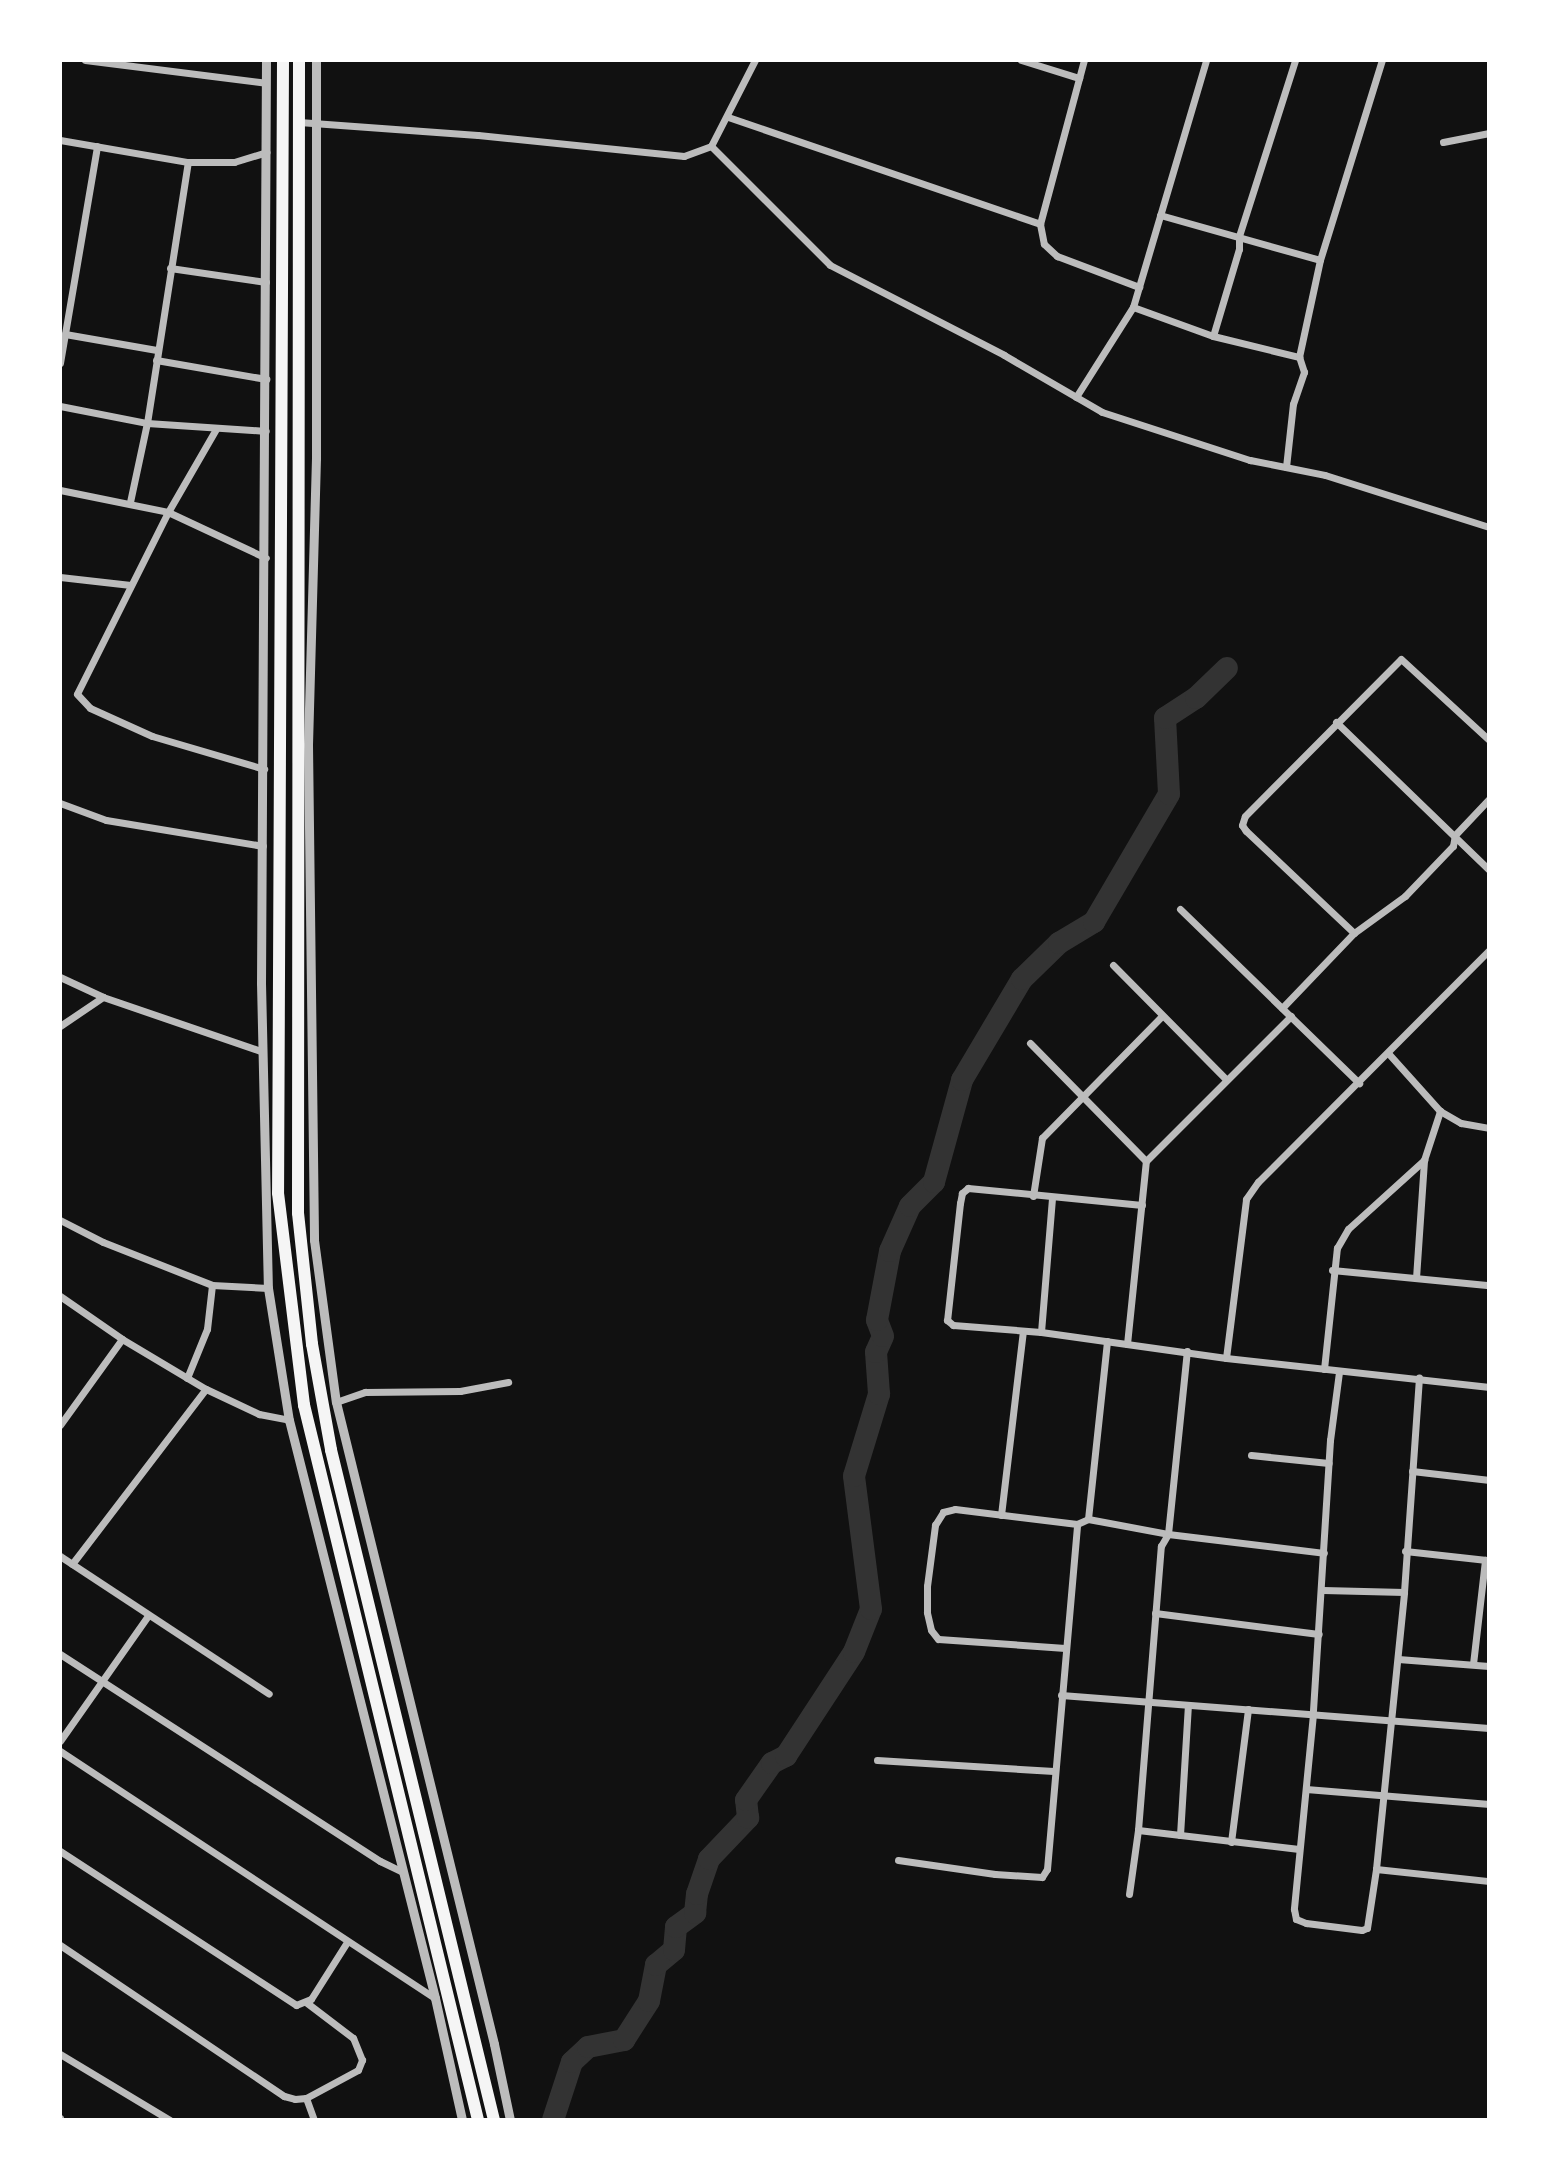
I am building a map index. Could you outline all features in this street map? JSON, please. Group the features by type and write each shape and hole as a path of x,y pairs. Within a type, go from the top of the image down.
{"highway":[{"path":"283,60 278,1193 304,1405 478,2120"},
{"path":"299,60 296,1107 298,1213 305,1290 331,1450 494,2118"}],"street":[{"path":"85,60 162,64 266,83"},
{"path":"266,60 266,558 261,1051 268,1288 289,1420 435,1998 462,2120"},
{"path":"316,60 316,458 308,745 314,1240 336,1402 510,2117"},
{"path":"299,122 684,156 711,146 755,60"},
{"path":"1021,60 1079,78"},
{"path":"1084,60 1040,224 1044,244 1057,256 1139,287"},
{"path":"1076,397 1133,307 1206,60"},
{"path":"1213,336 1239,249 1239,236 1295,60"},
{"path":"1286,467 1293,404 1304,372 1299,357 1320,260 1382,60"},
{"path":"728,117 1040,224"},
{"path":"1443,142 1489,133"},
{"path":"60,140 188,162 234,162 266,152"},
{"path":"60,363 97,146"},
{"path":"711,146 830,265 1004,355 1102,412 1250,460 1286,467 1489,527"},
{"path":"130,502 147,423 188,162"},
{"path":"1160,215 1320,260"},
{"path":"170,268 266,282"},
{"path":"1133,307 1213,336 1299,357"},
{"path":"65,334 157,350"},
{"path":"156,360 266,379"},
{"path":"60,406 147,423 266,431"},
{"path":"216,429 168,512 78,688 81,701 152,736 264,769"},
{"path":"60,490 168,512 266,558"},
{"path":"60,577 131,585"},
{"path":"1354,933 1242,825 1245,816 1401,659 1489,740"},
{"path":"1336,722 1489,870"},
{"path":"1282,1008 1354,933 1405,896 1453,846 1455,835 1489,799"},
{"path":"60,803 106,820 263,846"},
{"path":"1180,909 1359,1083"},
{"path":"1226,1358 1246,1199 1258,1182 1489,950"},
{"path":"1113,965 1226,1079"},
{"path":"60,977 103,997 261,1051"},
{"path":"60,1026 103,997"},
{"path":"1033,1196 1042,1138 1162,1016"},
{"path":"1127,1344 1146,1161 1291,1016"},
{"path":"1030,1043 1146,1161"},
{"path":"1388,1053 1440,1111 1461,1123 1489,1128"},
{"path":"1416,1278 1424,1160 1440,1111"},
{"path":"1324,1369 1332,1270 1337,1248 1348,1229 1424,1160"},
{"path":"1142,1205 968,1188 962,1193 947,1320 953,1325 1041,1332 1339,1372 1489,1387"},
{"path":"1041,1332 1052,1198"},
{"path":"60,1220 103,1242 212,1285 268,1288"},
{"path":"1332,1270 1489,1285"},
{"path":"187,1378 207,1329 212,1285"},
{"path":"60,1296 122,1339 206,1389 259,1414 289,1420"},
{"path":"1001,1515 1023,1331"},
{"path":"60,1425 122,1339"},
{"path":"1088,1519 1107,1341"},
{"path":"1129,1894 1138,1830 1161,1546 1168,1534 1187,1351"},
{"path":"1339,1372 1329,1463 1313,1714 1294,1909 1296,1919 1306,1923 1367,1928 1398,1659 1419,1378"},
{"path":"336,1402 365,1392 460,1391 508,1382"},
{"path":"72,1564 206,1389"},
{"path":"1251,1455 1329,1463"},
{"path":"1412,1471 1489,1480"},
{"path":"1065,1648 938,1639 931,1630 927,1612 929,1556 935,1525 943,1512 955,1509 1077,1524 1088,1519 1168,1534 1324,1553"},
{"path":"898,1860 995,1874 1042,1877 1047,1869 1077,1524"},
{"path":"1405,1551 1487,1560 1473,1664"},
{"path":"60,1556 269,1694"},
{"path":"1323,1590 1404,1592"},
{"path":"1155,1613 1319,1634"},
{"path":"60,1741 104,1683 148,1616"},
{"path":"60,1654 380,1861 403,1872"},
{"path":"1398,1659 1489,1666"},
{"path":"1061,1695 1489,1728"},
{"path":"1180,1835 1188,1705"},
{"path":"1231,1842 1248,1709"},
{"path":"60,1751 435,1998"},
{"path":"877,1760 1054,1771"},
{"path":"1306,1789 1489,1804"},
{"path":"1138,1830 1299,1849"},
{"path":"60,1851 296,2005 307,2003 347,1942"},
{"path":"1376,1869 1489,1881"},
{"path":"60,1945 284,2096 306,2098 358,2070 362,2060 353,2038 307,2003"},
{"path":"60,2054 170,2120"},
{"path":"306,2098 314,2120"}],"waterway":[{"path":"553,2120 572,2062 588,2047 624,2040 649,2001 656,1965 674,1950 676,1927 695,1913 697,1894 709,1859 748,1818 746,1800 772,1763 786,1756 854,1652 871,1609 854,1476 879,1394 876,1352 883,1336 877,1320 890,1251 910,1206 934,1182 962,1080 1022,979 1059,943 1094,922 1169,794 1165,718 1196,698 1227,668"}]}
